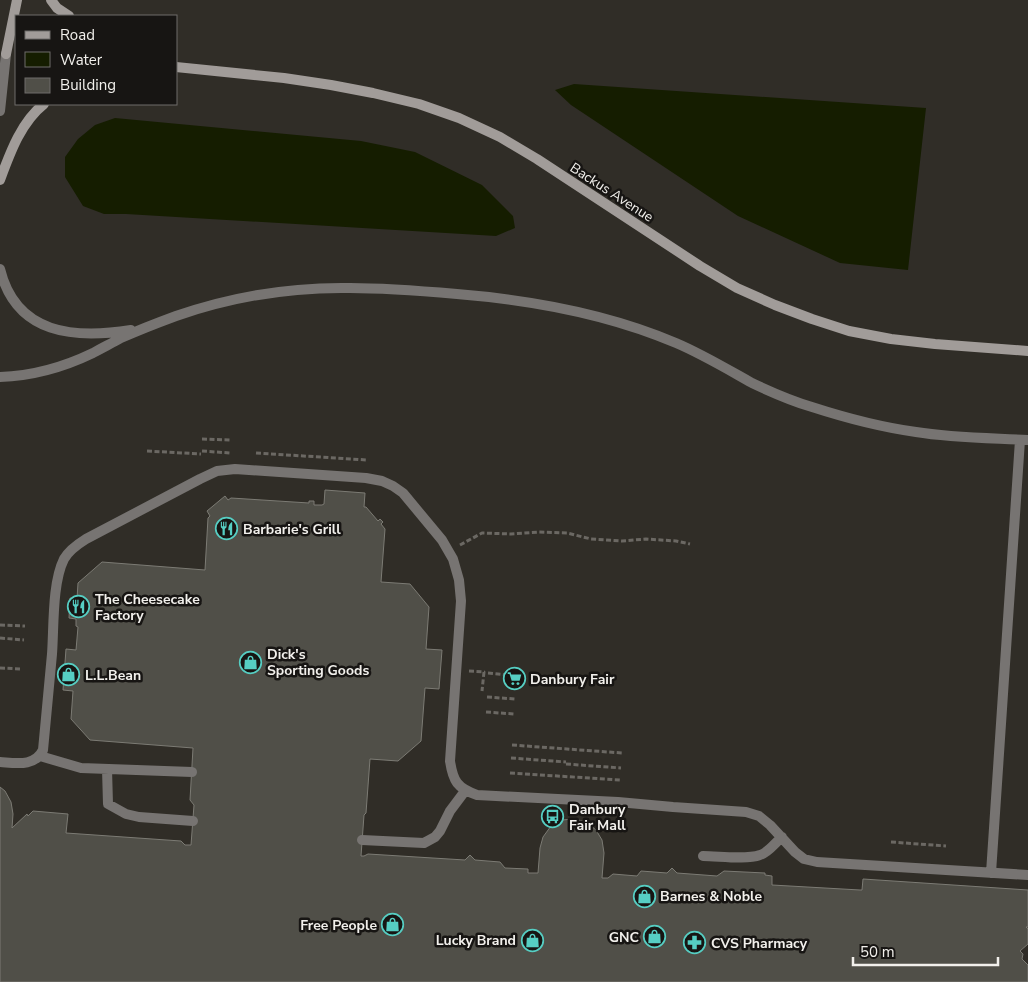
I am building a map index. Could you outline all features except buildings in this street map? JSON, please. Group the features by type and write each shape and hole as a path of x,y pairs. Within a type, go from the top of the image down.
{"main road":[{"path":"7,54 17,0"},
{"path":"51,0 57,8 68,15"},
{"name":"Backus Avenue","path":"178,67 235,72 321,84 373,93 419,104 459,118 500,137 537,159 700,266 737,288 775,305 849,331 891,339 1028,351"},
{"path":"0,180 28,119 43,105"}],"lane":[{"path":"0,111 7,54"},
{"path":"0,269 11,298 42,325 62,332 85,334 111,333 147,327"},
{"path":"0,377 40,372 66,364 147,327 178,316 266,294 295,290 350,288 405,290 487,297 541,305 623,324 677,344 782,396 808,406 863,422 917,432 972,438 1024,440 991,873"},
{"path":"0,762 27,763 40,756 43,750 56,587 59,571 65,558 86,538 217,471 235,469 347,476 382,480 402,493 442,540 453,559 459,580 461,601 450,761 452,773 457,783 465,791 477,795 618,802 746,812 759,816 804,859 817,862 1028,875"},
{"path":"40,756 81,768 192,772"},
{"path":"106,769 108,804 126,814 139,817 193,821"},
{"path":"362,840 424,843 435,837 440,831 450,811 465,791"},
{"path":"703,856 744,857 761,855 782,838"}],"path":[{"path":"202,439 230,440"},
{"path":"147,451 201,454"},
{"path":"256,453 367,460"},
{"path":"459,546 482,533 511,534 539,532 567,534 591,539 622,541 646,539 690,544"},
{"path":"0,625 25,626"},
{"path":"0,638 24,640"},
{"path":"0,668 22,669"},
{"path":"468,671 484,672 482,691"},
{"path":"488,674 517,676"},
{"path":"486,697 515,700"},
{"path":"486,712 514,714"},
{"path":"512,745 622,753"},
{"path":"511,758 621,768"},
{"path":"510,773 620,780"},
{"path":"891,842 946,846"}],"water":[{"path":"574,84 926,108 908,270 840,263 738,216 571,105 555,90"},
{"path":"115,118 361,141 415,152 482,185 513,216 515,228 496,236 104,214 83,206 65,177 65,157 78,139 95,125"}],"place":[{"name":"Barbarie's Grill","path":"227,529"},
{"name":"The Cheesecake Factory","path":"79,607"},
{"name":"Dick's Sporting Goods","path":"251,662"},
{"name":"L.L.Bean","path":"69,675"},
{"name":"Danbury Fair","path":"514,679"},
{"name":"Danbury Fair Mall","path":"553,817"},
{"name":"Barnes & Noble","path":"644,896"},
{"name":"Free People","path":"393,925"},
{"name":"GNC","path":"655,937"},
{"name":"Lucky Brand","path":"532,940"},
{"name":"CVS Pharmacy","path":"695,943"}]}
